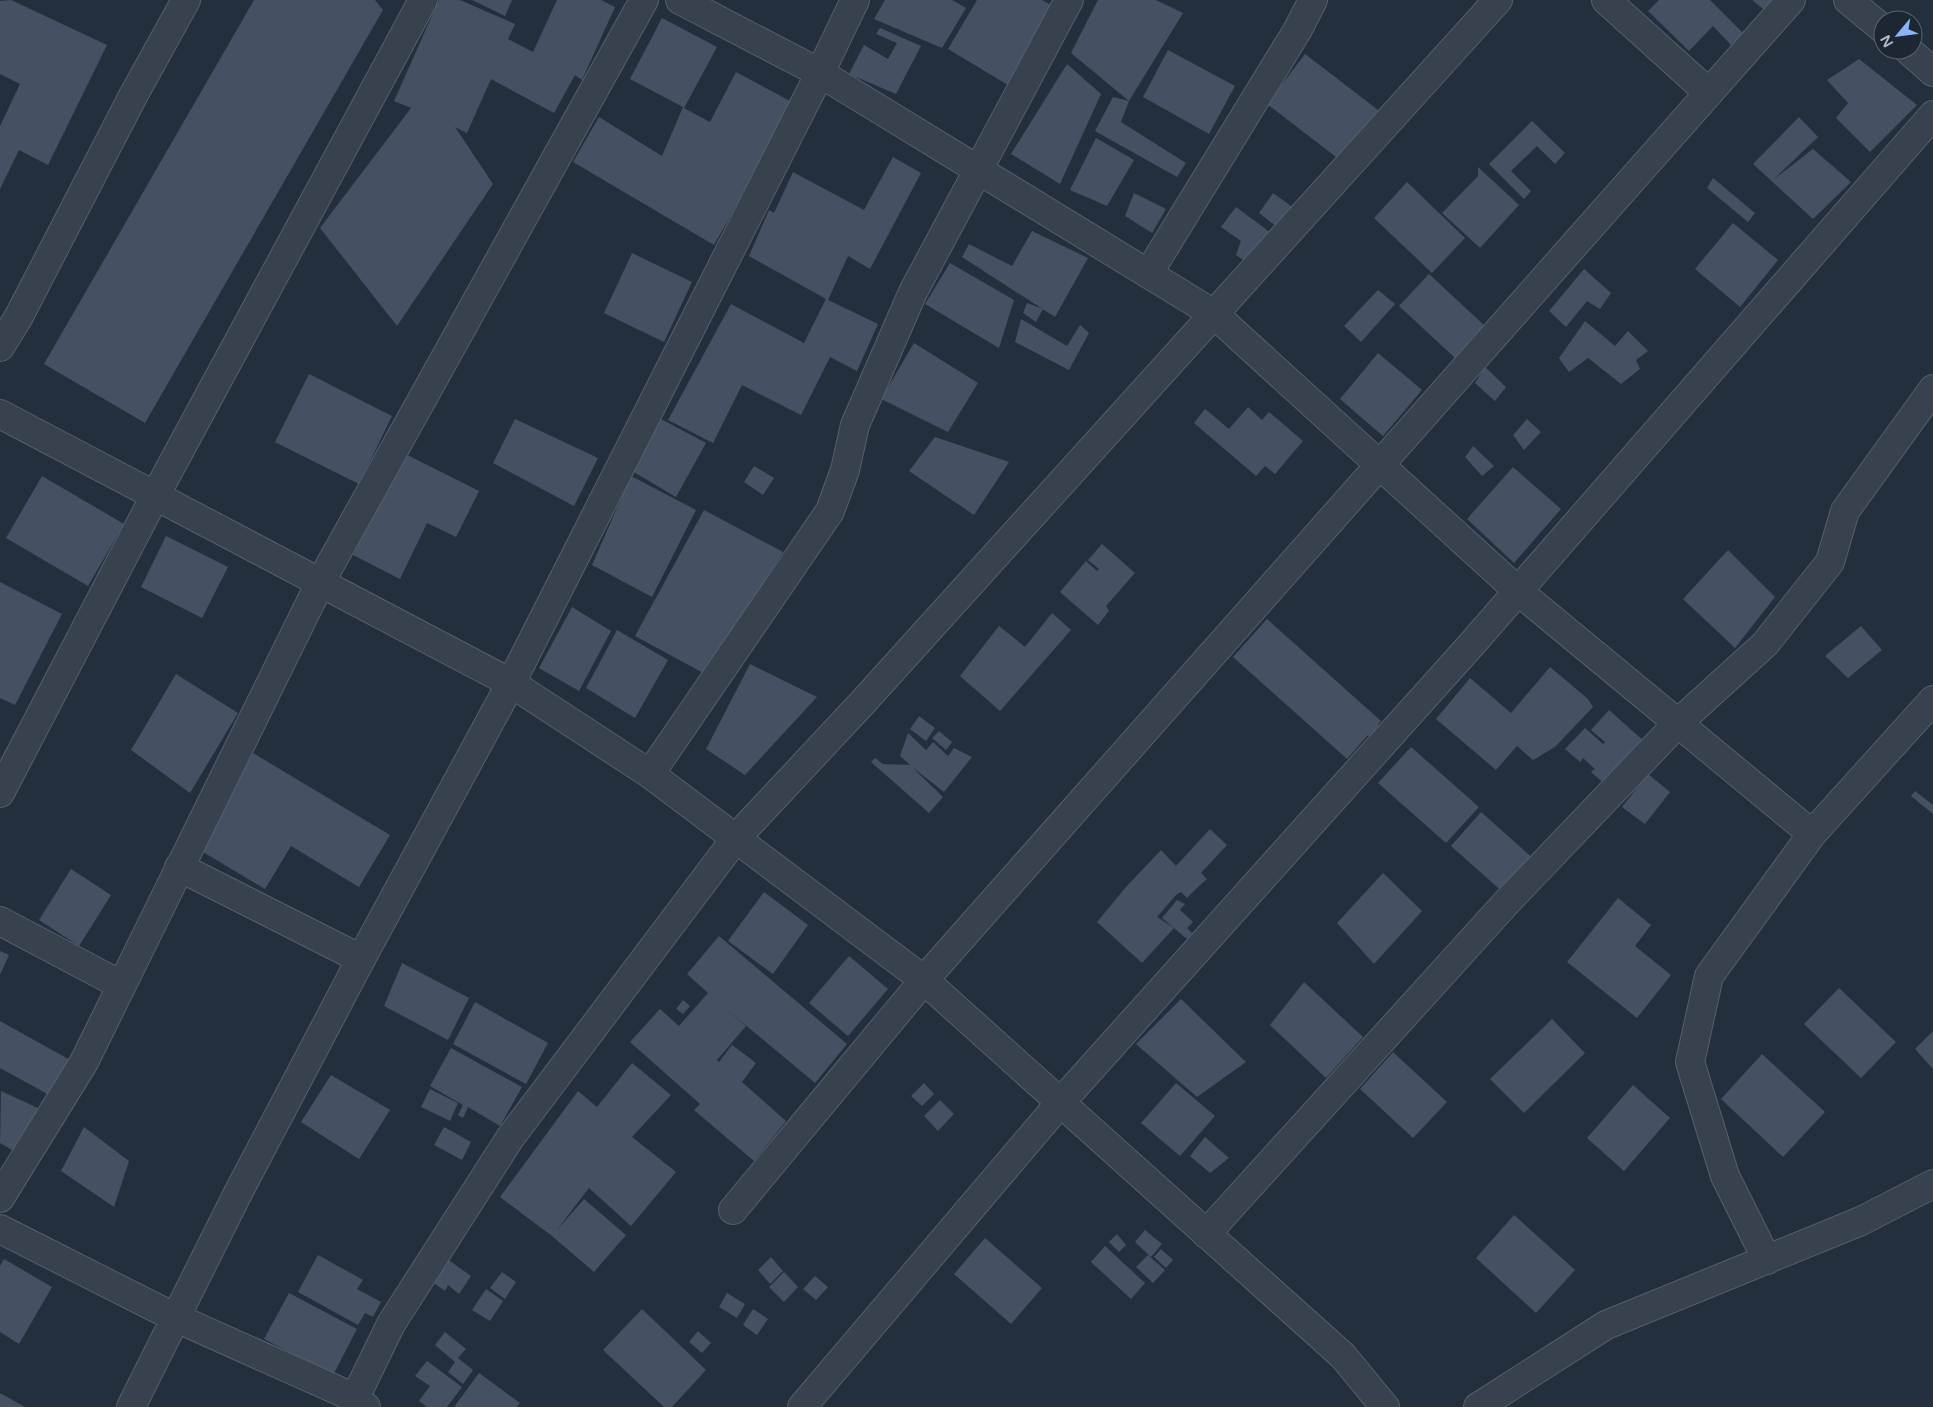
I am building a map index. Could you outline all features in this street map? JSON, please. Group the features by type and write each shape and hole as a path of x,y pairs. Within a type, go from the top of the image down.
{"street":[{"path":"0,347 18,318 133,96 186,0"},
{"path":"0,793 155,496 423,0"},
{"path":"0,1198 84,1062 320,583 644,0"},
{"path":"680,0 820,73 1214,314 1518,591 1812,834"},
{"path":"130,1407 174,1317 361,959 511,683 856,0"},
{"path":"650,774 830,511 845,470 855,425 913,292 977,169 1069,0"},
{"path":"1148,274 1297,31 1313,0"},
{"path":"0,1228 174,1317 360,1403 391,1324 510,1138 736,838 864,701 1498,0"},
{"path":"1606,0 1709,93"},
{"path":"733,1210 924,980 1791,0"},
{"path":"1848,0 1873,21"},
{"path":"1919,60 1933,72"},
{"path":"802,1407 1060,1103 1518,591 1933,115"},
{"path":"1206,1234 1506,903 1678,723 1766,644 1830,562 1845,511 1931,394"},
{"path":"0,414 511,683 650,774 924,980 1343,1356 1384,1407"},
{"path":"1767,1260 1725,1176 1690,1062 1709,976 1812,834 1933,700"},
{"path":"179,867 361,959"},
{"path":"0,921 121,985"},
{"path":"1478,1407 1606,1324 1861,1221 1933,1184"}],"building":[{"path":"11,0 107,45 48,165 19,150 0,189 0,126 20,84 0,74 0,1"},
{"path":"254,0 375,0 383,10 145,423 44,364"},
{"path":"439,0 460,0 515,24 508,39 533,52 557,0 601,0 615,7 582,80 575,75 554,113 491,79 467,133 455,127 493,184 397,326 320,228 411,108 394,101"},
{"path":"472,0 512,0 505,16"},
{"path":"885,0 952,0 966,8 942,48 874,19"},
{"path":"977,0 1042,0 1051,5 1013,88 948,49"},
{"path":"1098,0 1156,0 1183,13 1129,101 1071,53"},
{"path":"1659,0 1710,0 1743,33 1731,45 1713,26 1689,51 1648,11"},
{"path":"1752,0 1776,0 1767,12"},
{"path":"662,18 717,47 684,108 710,122 736,72 790,101 739,201 714,245 573,162 599,117 662,156 683,107 630,79"},
{"path":"880,28 921,46 896,94 849,74 864,45 888,59 897,43 876,34"},
{"path":"1168,50 1235,86 1209,134 1143,97"},
{"path":"1305,54 1382,113 1344,163 1267,104"},
{"path":"1859,59 1917,105 1870,152 1836,118 1848,103 1827,80"},
{"path":"1067,64 1101,94 1060,184 1011,154"},
{"path":"1113,97 1129,101 1121,122 1186,163 1177,177 1095,131"},
{"path":"1799,117 1818,137 1774,179 1813,149 1851,182 1813,219 1753,164"},
{"path":"1532,121 1565,153 1555,164 1537,146 1511,171 1531,191 1524,199 1489,164"},
{"path":"1096,138 1134,160 1107,206 1070,190"},
{"path":"893,157 921,173 870,269 848,256 828,300 878,324 857,371 830,357 801,415 742,385 713,443 668,420 731,304 804,343 826,299 749,256 769,210 774,213 793,172 864,210"},
{"path":"1478,167 1519,205 1480,248 1442,213 1478,176"},
{"path":"1713,178 1755,213 1748,222 1707,188"},
{"path":"1407,182 1465,238 1432,273 1374,218"},
{"path":"1134,193 1166,209 1152,233 1125,216"},
{"path":"1273,193 1295,209 1280,229 1259,213"},
{"path":"1236,207 1271,233 1249,264 1236,255 1241,241 1221,227"},
{"path":"1733,223 1778,260 1740,307 1695,269"},
{"path":"1032,231 1088,258 1055,317 962,257 969,244 1012,266"},
{"path":"632,253 692,282 664,342 604,313"},
{"path":"950,263 1014,300 999,348 925,304"},
{"path":"1584,269 1611,293 1600,309 1587,301 1566,327 1549,311"},
{"path":"1429,274 1485,326 1475,337 1479,341 1469,343 1455,358 1399,306"},
{"path":"1378,290 1395,304 1361,342 1344,326"},
{"path":"1027,303 1043,309 1036,322 1023,313"},
{"path":"1021,319 1067,346 1080,325 1089,333 1069,370 1015,342"},
{"path":"1585,321 1615,346 1628,331 1648,351 1636,360 1640,369 1621,384 1588,358 1569,372 1559,358"},
{"path":"914,343 978,383 948,432 881,399"},
{"path":"1378,353 1422,390 1383,436 1340,399"},
{"path":"1485,367 1506,387 1495,401 1475,383"},
{"path":"309,374 392,416 359,484 275,442"},
{"path":"1248,407 1262,420 1269,412 1303,441 1275,474 1265,466 1256,476 1194,423 1205,409 1229,429"},
{"path":"659,418 706,443 676,497 632,471"},
{"path":"515,419 598,458 574,506 493,463"},
{"path":"1527,419 1541,432 1524,450 1513,435"},
{"path":"935,437 1009,462 974,515 909,471"},
{"path":"1473,446 1494,466 1482,476 1465,457"},
{"path":"403,453 479,491 456,537 427,523 400,579 353,555"},
{"path":"754,466 774,478 763,495 744,482"},
{"path":"1513,467 1561,509 1514,563 1467,519"},
{"path":"42,476 124,524 88,586 6,538"},
{"path":"631,476 696,510 652,597 592,565"},
{"path":"704,510 783,552 707,675 635,636"},
{"path":"166,536 228,567 202,618 141,587"},
{"path":"1102,544 1135,573 1106,606 1109,611 1098,625 1060,592 1086,561 1097,571 1099,569 1088,560"},
{"path":"1728,550 1775,597 1735,648 1683,599"},
{"path":"0,582 62,614 15,705 0,698"},
{"path":"572,607 611,631 579,691 539,668"},
{"path":"1052,613 1071,630 1000,711 960,676 999,626 1025,647"},
{"path":"1267,619 1381,721 1378,725 1384,730 1374,741 1368,735 1347,759 1233,657"},
{"path":"1861,626 1882,650 1848,678 1825,656"},
{"path":"617,630 668,660 635,718 586,688"},
{"path":"750,664 817,697 745,775 706,749"},
{"path":"1550,667 1588,699 1593,707 1555,747 1533,760 1517,746 1496,770 1436,719 1470,678 1511,713"},
{"path":"176,674 238,713 190,793 131,750"},
{"path":"1609,710 1646,743 1607,786 1591,772 1595,769 1583,758 1580,762 1565,749 1585,728 1603,744 1605,742 1591,730"},
{"path":"919,716 935,728 926,741 910,729"},
{"path":"939,731 952,742 946,750 932,738"},
{"path":"908,733 926,750 933,742 948,756 954,748 972,757 944,792 912,767 943,797 929,813 871,762 875,758 883,764 910,765 900,756"},
{"path":"1411,747 1479,807 1446,843 1378,783"},
{"path":"253,753 390,835 359,887 291,846 265,889 198,849"},
{"path":"1648,774 1670,792 1645,824 1622,807"},
{"path":"1915,791 1933,805 1933,814 1911,796"},
{"path":"1481,812 1535,860 1505,894 1451,846"},
{"path":"1210,829 1227,845 1201,873 1207,879 1187,898 1181,892 1176,895 1157,917 1174,928 1142,963 1097,922 1126,887 1161,850 1176,866"},
{"path":"71,869 111,895 79,946 39,920"},
{"path":"1383,873 1422,911 1374,964 1337,923"},
{"path":"764,892 808,925 773,974 728,941"},
{"path":"1618,898 1651,925 1635,946 1671,975 1637,1018 1567,962"},
{"path":"1177,900 1185,904 1180,910 1193,922 1187,928 1192,933 1187,939 1162,918"},
{"path":"719,936 847,1044 815,1083 719,1003 746,1026 717,1060 719,1062 732,1045 756,1063 742,1082 786,1121 754,1161 694,1110 700,1104 630,1042 660,1009 679,1026 708,993 687,974"},
{"path":"0,951 9,955 0,975"},
{"path":"849,956 888,989 848,1036 809,1003"},
{"path":"402,963 469,998 448,1040 384,1006"},
{"path":"1304,982 1363,1037 1326,1078 1270,1025"},
{"path":"1839,988 1896,1042 1861,1078 1804,1024"},
{"path":"1181,999 1246,1062 1197,1097 1136,1044"},
{"path":"683,1000 690,1006 683,1014 676,1009"},
{"path":"475,1002 548,1043 526,1084 453,1044"},
{"path":"1552,1019 1585,1053 1524,1113 1490,1079"},
{"path":"0,1021 70,1060 51,1096 0,1068"},
{"path":"1933,1031 1933,1069 1915,1049"},
{"path":"451,1048 522,1087 500,1126 468,1107 463,1118 458,1115 463,1105 430,1086"},
{"path":"1393,1052 1447,1102 1413,1138 1360,1089"},
{"path":"1762,1054 1825,1112 1783,1157 1721,1099"},
{"path":"632,1063 671,1095 632,1137 676,1172 631,1226 589,1188 556,1231 584,1199 626,1235 594,1272 552,1236 500,1197 578,1091 597,1107"},
{"path":"331,1075 390,1110 359,1159 301,1122"},
{"path":"924,1083 934,1094 922,1106 911,1096"},
{"path":"1176,1083 1215,1116 1180,1156 1141,1123"},
{"path":"1633,1085 1670,1118 1624,1171 1587,1138"},
{"path":"430,1089 458,1103 450,1121 421,1107"},
{"path":"1,1091 42,1110 17,1153 0,1143"},
{"path":"940,1100 954,1114 938,1131 924,1116"},
{"path":"84,1127 129,1161 114,1207 61,1171"},
{"path":"444,1127 471,1142 462,1160 434,1145"},
{"path":"1205,1137 1229,1158 1210,1173 1190,1156"},
{"path":"1514,1215 1575,1270 1536,1313 1476,1258"},
{"path":"1145,1230 1162,1244 1151,1257 1135,1242"},
{"path":"1117,1234 1126,1245 1119,1252 1109,1242"},
{"path":"985,1238 1042,1288 1011,1324 954,1274"},
{"path":"1105,1246 1145,1283 1131,1299 1091,1262"},
{"path":"1161,1249 1173,1260 1166,1268 1154,1257"},
{"path":"318,1255 363,1280 357,1289 381,1302 373,1317 365,1313 358,1325 298,1292"},
{"path":"1148,1255 1165,1270 1153,1283 1136,1267"},
{"path":"771,1257 783,1271 770,1284 758,1270"},
{"path":"4,1259 52,1287 19,1344 0,1332 0,1266"},
{"path":"447,1259 471,1276 459,1294 448,1285 445,1291 431,1281"},
{"path":"502,1272 516,1282 505,1299 490,1288"},
{"path":"784,1272 798,1287 784,1302 769,1287"},
{"path":"815,1276 828,1287 816,1300 803,1289"},
{"path":"486,1289 503,1301 490,1321 472,1310"},
{"path":"289,1293 357,1329 333,1375 264,1339"},
{"path":"727,1293 745,1304 737,1318 719,1307"},
{"path":"642,1309 706,1370 672,1407 664,1407 603,1350"},
{"path":"753,1309 768,1319 757,1335 743,1325"},
{"path":"698,1331 711,1343 702,1353 689,1342"},
{"path":"445,1332 466,1349 458,1358 473,1370 463,1384 448,1372 455,1362 435,1345"},
{"path":"427,1361 462,1387 447,1407 427,1407 419,1401 430,1386 415,1376"},
{"path":"479,1373 520,1403 517,1407 454,1407"},
{"path":"0,1393 25,1407 0,1407"}]}
